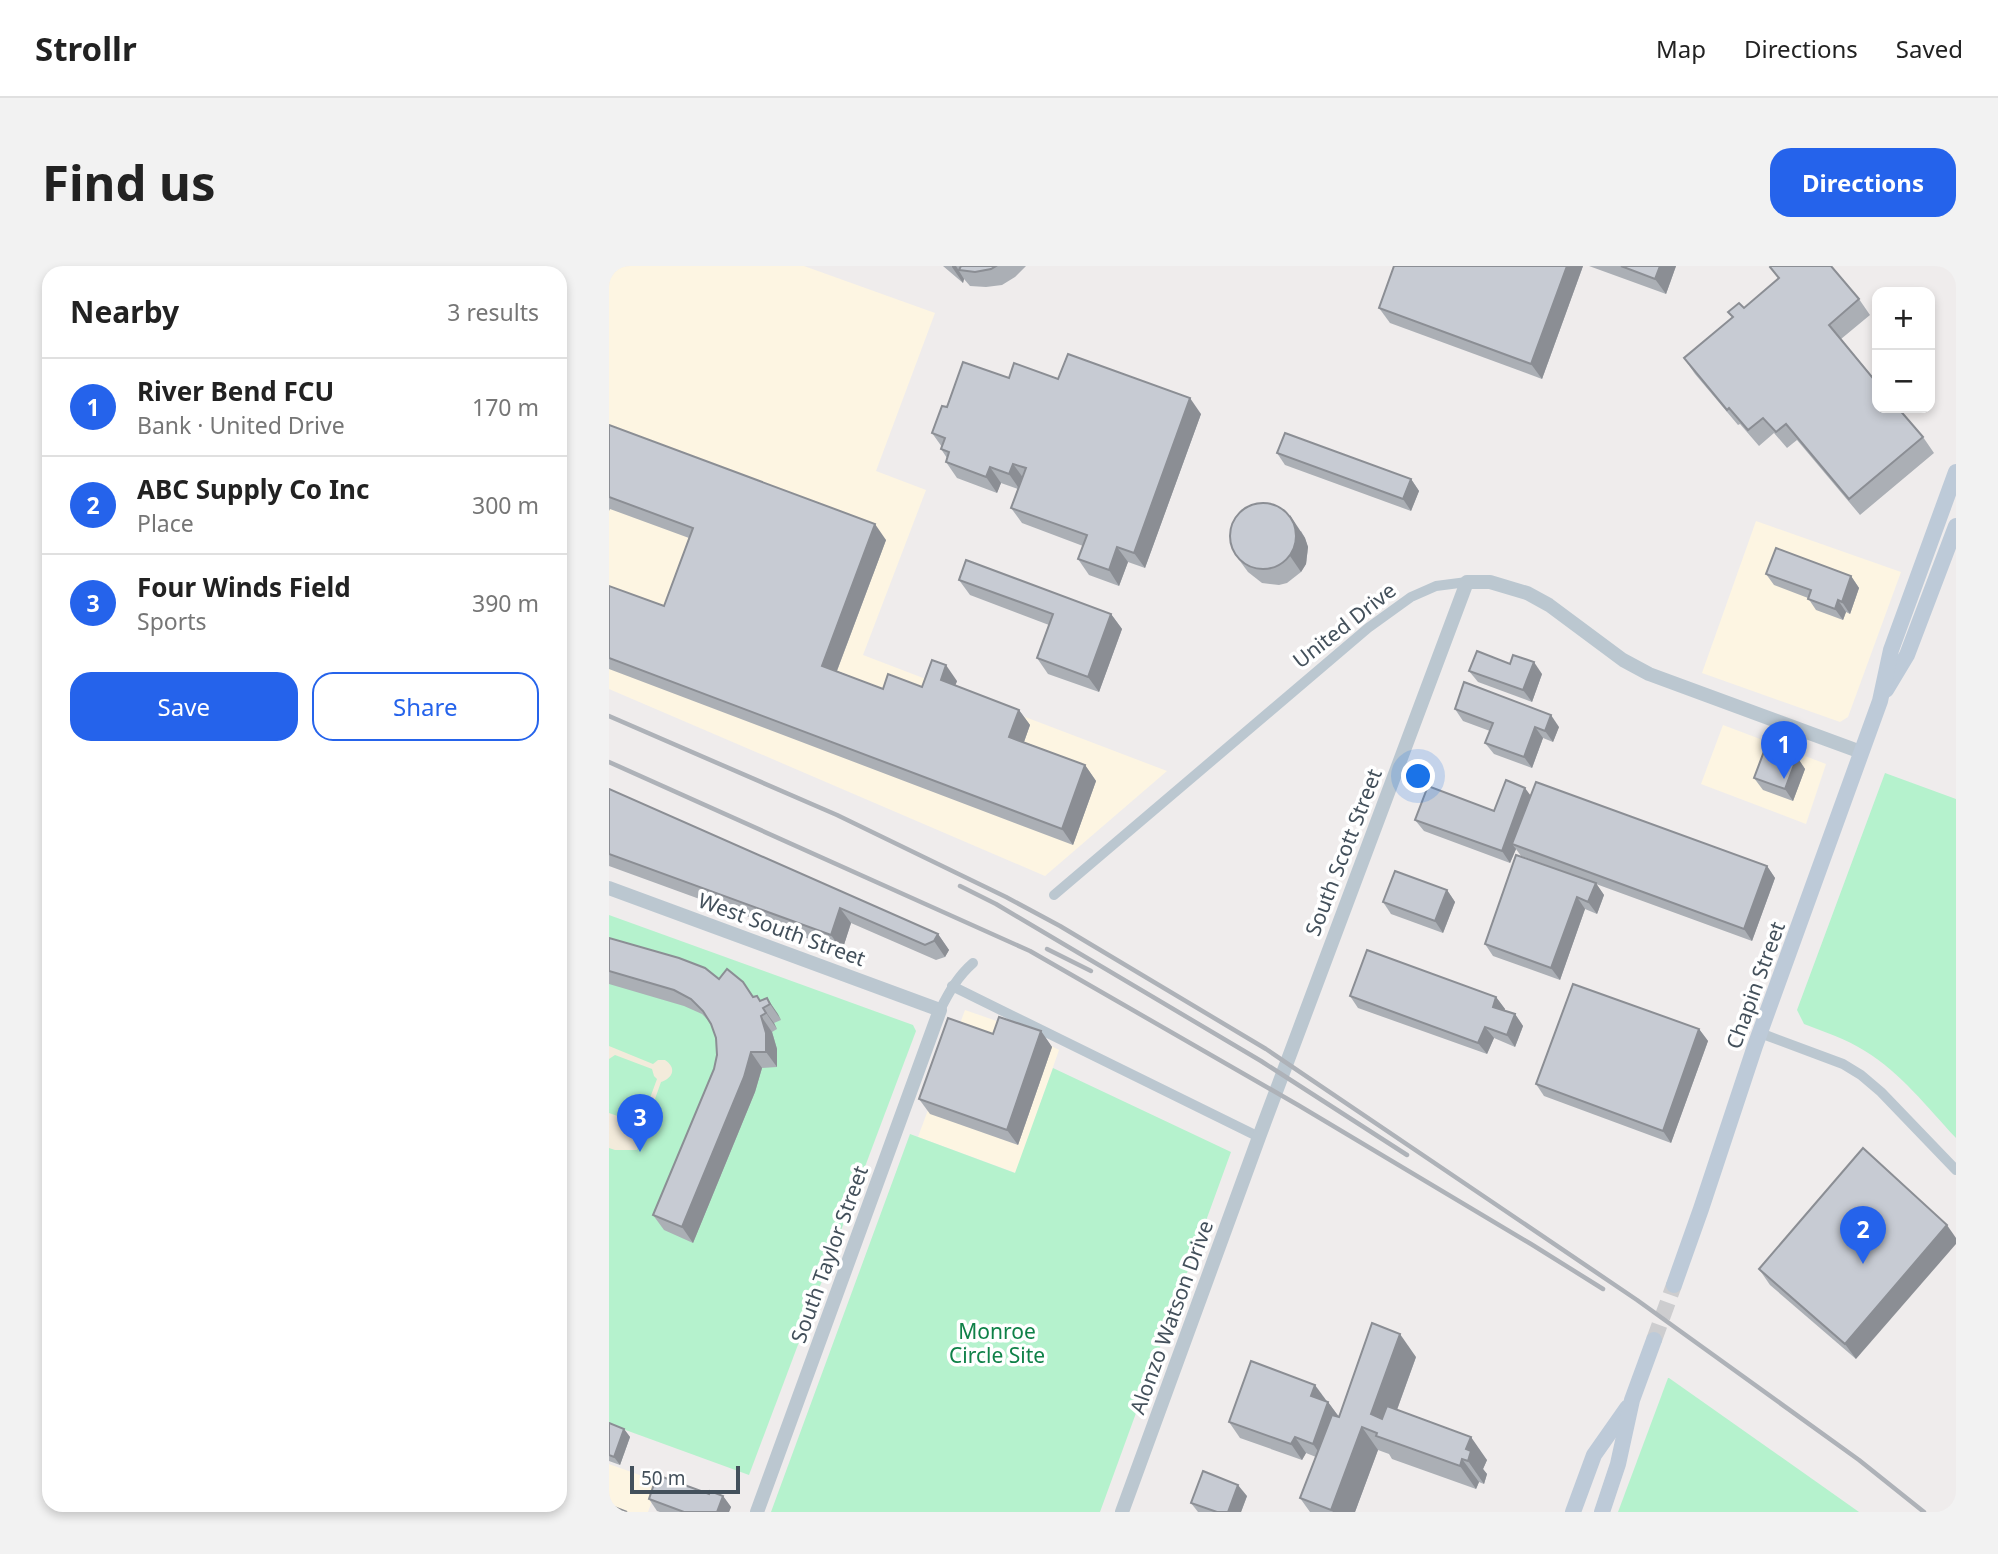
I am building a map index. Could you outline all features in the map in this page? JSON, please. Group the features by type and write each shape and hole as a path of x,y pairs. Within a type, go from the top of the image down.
{"main road":[{"name":"Chapin Street","path":"1674,1285 1761,1032 1880,701 1891,650 1956,472"},
{"name":"Chapin Street","path":"1880,701 1907,655 1956,526"},
{"path":"1602,1512 1618,1464 1632,1400 1654,1340"},
{"path":"1573,1512 1594,1455 1632,1400"}],"street":[{"name":"South Scott Street","path":"1259,1137 1467,582"},
{"name":"United Drive","path":"1054,895 1369,628 1412,597 1436,586 1490,582 1527,593 1549,605 1623,660 1649,674 1861,752"},
{"name":"West South Street","path":"609,888 940,1010"},
{"path":"940,1010 952,986 973,963"},
{"path":"952,986 1259,1137"},
{"name":"South Taylor Street","path":"757,1512 940,1010"},
{"path":"1761,1032 1843,1064 1861,1075 1881,1092 1956,1170"},
{"name":"Alonzo Watson Drive","path":"1122,1512 1259,1137"}],"shaded area":[{"path":"609,266 804,266 935,313 876,471 926,490 863,655 1167,771 1045,876 609,689"},
{"path":"1756,521 1901,572 1848,717 1840,722 1702,673"},
{"path":"1723,725 1826,764 1806,824 1701,784"},
{"path":"965,1010 1014,1027 1059,1050 1016,1173 918,1137"},
{"path":"609,1464 659,1482 648,1512 609,1512"}],"green space":[{"path":"1885,773 1956,799 1956,1138 1913,1091 1878,1060 1858,1047 1804,1024 1797,1010"},
{"path":"609,915 913,1025 916,1031 749,1475 609,1424"},
{"name":"Monroe Circle Site","path":"1053,1068 1231,1152 1100,1512 771,1512 910,1134 1015,1173"},
{"path":"1669,1378 1859,1512 1618,1512"}],"sand":[{"path":"609,1046 653,1064 658,1060 665,1060 672,1069 671,1075 661,1082 637,1150 609,1148 609,1113 632,1121 643,1117 657,1079 652,1069 615,1055 609,1059"}],"building":[{"path":"961,266 996,266 975,272 959,270"},
{"path":"1394,266 1567,266 1531,364 1379,308"},
{"path":"1621,266 1660,266 1655,279"},
{"path":"1831,266 1859,299 1829,325 1872,377 1872,413 1902,413 1923,437 1849,499 1786,424 1776,432 1763,418 1748,430 1729,408 1727,410 1684,358 1733,317 1728,312 1739,303 1744,308 1779,278 1770,267"},
{"path":"1068,354 1190,398 1134,553 1117,547 1109,570 1078,559 1087,535 1011,508 1026,468 1013,464 1009,474 990,467 986,477 946,462 949,452 941,449 945,438 932,433 942,406 947,407 963,362 1009,378 1014,363 1058,379"},
{"path":"609,425 875,524 822,666 883,689 888,674 922,687 932,660 946,665 941,680 1019,710 1009,737 1085,765 1062,829 609,658 609,586 664,606 693,528 609,497"},
{"path":"1285,433 1411,479 1403,499 1277,453"},
{"path":"1257,503 1269,503 1281,508 1291,518 1296,536 1294,549 1281,564 1269,569 1257,569 1245,564 1235,554 1230,542 1230,530 1235,518 1245,508"},
{"path":"1776,548 1851,576 1842,602 1838,600 1835,609 1808,599 1811,590 1766,574"},
{"path":"966,560 1111,614 1088,677 1037,658 1053,614 959,580"},
{"path":"1477,651 1510,664 1513,655 1534,662 1523,690 1469,671"},
{"path":"1464,682 1551,715 1545,731 1535,727 1524,757 1485,743 1493,723 1455,709"},
{"path":"1766,746 1797,757 1785,789 1754,778"},
{"path":"1506,780 1525,788 1502,851 1415,820 1428,786 1494,811"},
{"path":"1536,782 1767,866 1744,929 1512,844"},
{"path":"609,789 938,934 934,941 925,945 840,908 831,935 609,854"},
{"path":"1516,855 1596,883 1588,902 1577,897 1551,968 1485,944"},
{"path":"1395,871 1447,890 1435,921 1383,902"},
{"path":"609,938 679,958 705,968 719,979 727,969 743,982 753,997 757,996 760,1001 767,998 770,1004 763,1008 766,1013 761,1016 766,1033 766,1052 751,1052 744,1077 682,1227 653,1215 714,1069 716,1038 703,1011 691,999 674,990 609,971"},
{"path":"1367,950 1496,997 1493,1007 1515,1014 1507,1035 1485,1027 1478,1043 1350,996"},
{"path":"1573,984 1699,1029 1663,1131 1536,1084"},
{"path":"999,1017 1041,1031 1007,1130 919,1099 948,1018 993,1034"},
{"path":"1863,1148 1947,1225 1845,1344 1759,1269"},
{"path":"1372,1323 1400,1334 1371,1414 1382,1419 1387,1406 1471,1437 1466,1449 1471,1451 1468,1461 1462,1459 1460,1466 1376,1436 1377,1433 1362,1427 1331,1510 1300,1498 1332,1415 1339,1417"},
{"path":"1251,1361 1315,1385 1311,1396 1328,1402 1313,1444 1295,1437 1291,1444 1229,1422"},
{"path":"609,1423 624,1429 614,1457 609,1455"},
{"path":"1203,1471 1238,1485 1228,1512 1217,1512 1191,1503"},
{"path":"657,1475 709,1494 710,1491 723,1496 717,1512 684,1512 649,1499"},
{"path":"609,1505 627,1512 609,1512"}],"tunnel":[{"path":"1654,1340 1674,1285"}],"railway":[{"path":"609,716 837,815 1006,897 1060,926 1266,1049 1637,1300 1859,1460 1924,1512"},
{"path":"609,762 1030,951 1298,1105 1603,1289"},
{"path":"960,886 996,904 1261,1061 1407,1155"},
{"path":"1047,949 1091,971"}],"place":[{"name":"River Bend FCU","path":"1784,779"},
{"name":"Four Winds Field","path":"640,1152"},
{"name":"ABC Supply Co Inc","path":"1863,1264"}]}
